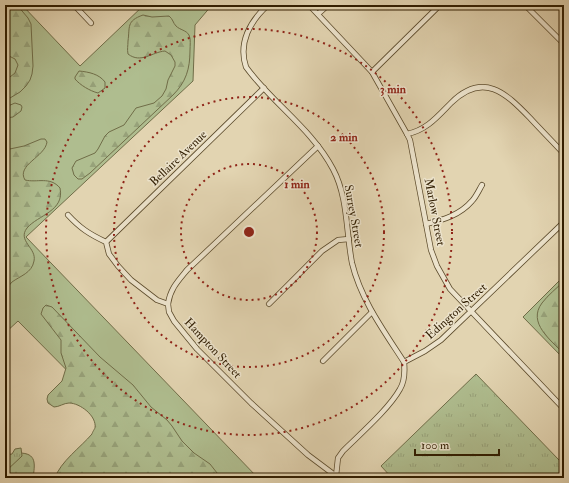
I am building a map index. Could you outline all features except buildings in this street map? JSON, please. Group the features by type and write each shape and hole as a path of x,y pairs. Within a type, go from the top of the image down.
{"street":[{"path":"74,5 91,23"},
{"name":"Surrey Street","path":"268,5 251,24 244,41 243,49 246,67 318,146 334,170 339,182 354,270 372,312 404,362"},
{"name":"Marlow Street","path":"310,5 372,72 410,140 432,250 443,278 450,289 471,312 564,409"},
{"path":"318,14 328,5"},
{"path":"372,72 440,5"},
{"path":"526,5 564,44"},
{"path":"407,134 414,133 430,125 464,91 480,87 489,88 512,99 564,154"},
{"name":"Bellaire Avenue","path":"106,242 264,88"},
{"path":"68,214 88,234 106,242 109,254 131,280 153,298 168,304 169,296 178,281 318,146"},
{"path":"426,224 444,220 454,215 471,202 482,185"},
{"name":"Edington Street","path":"404,362 425,351 441,340 564,222"},
{"path":"269,304 322,251 338,240 349,239"},
{"name":"Hampton Street","path":"168,304 169,312 174,321 197,349 251,403 308,455 336,477"},
{"path":"323,361 372,312"},
{"path":"336,477 338,458 343,451 381,413 400,390 405,373 404,362"}],"green space":[{"path":"5,5 22,5 80,66 144,5 212,5 195,25 193,81 26,237 258,478 66,478 120,424 18,321 5,333"},
{"path":"5,5 17,5 31,24 33,66 30,80 26,86 20,92 5,101 5,81 15,73 18,65 15,59 5,54"},
{"path":"143,15 152,17 169,16 176,26 189,35 190,57 186,75 181,85 173,95 90,173 82,179 78,179 74,175 72,168 76,161 95,153 109,132 124,125 136,108 154,103 162,96 166,89 168,80 175,66 175,62 171,55 165,51 142,58 133,57 128,54 129,28 131,22"},
{"path":"79,71 97,75 105,82 105,88 98,93 82,86 75,79"},
{"path":"15,103 21,105 21,111 13,117 5,118 5,109"},
{"path":"41,139 45,139 47,142 45,147 27,165 23,175 25,180 48,181 56,184 60,188 60,196 55,207 50,212 32,223 27,228 24,237 33,252 33,265 25,274 12,282 5,292 5,150 24,146"},
{"path":"564,276 564,359 523,317"},
{"path":"564,281 564,354 542,331 537,317 538,310 542,303"},
{"path":"46,305 52,307 100,357 133,385 151,407 167,420 182,441 194,453 210,464 221,478 55,478 66,460 92,434 95,428 95,423 91,415 78,405 69,403 54,407 48,403 48,395 62,381 66,368 61,353 61,340 41,314"},
{"path":"476,374 559,460 564,462 564,478 392,478 381,466"},
{"path":"21,448 22,456 5,472 5,455 12,454 15,449"},
{"path":"19,453 29,455 34,460 33,478 5,478 5,459"}]}
